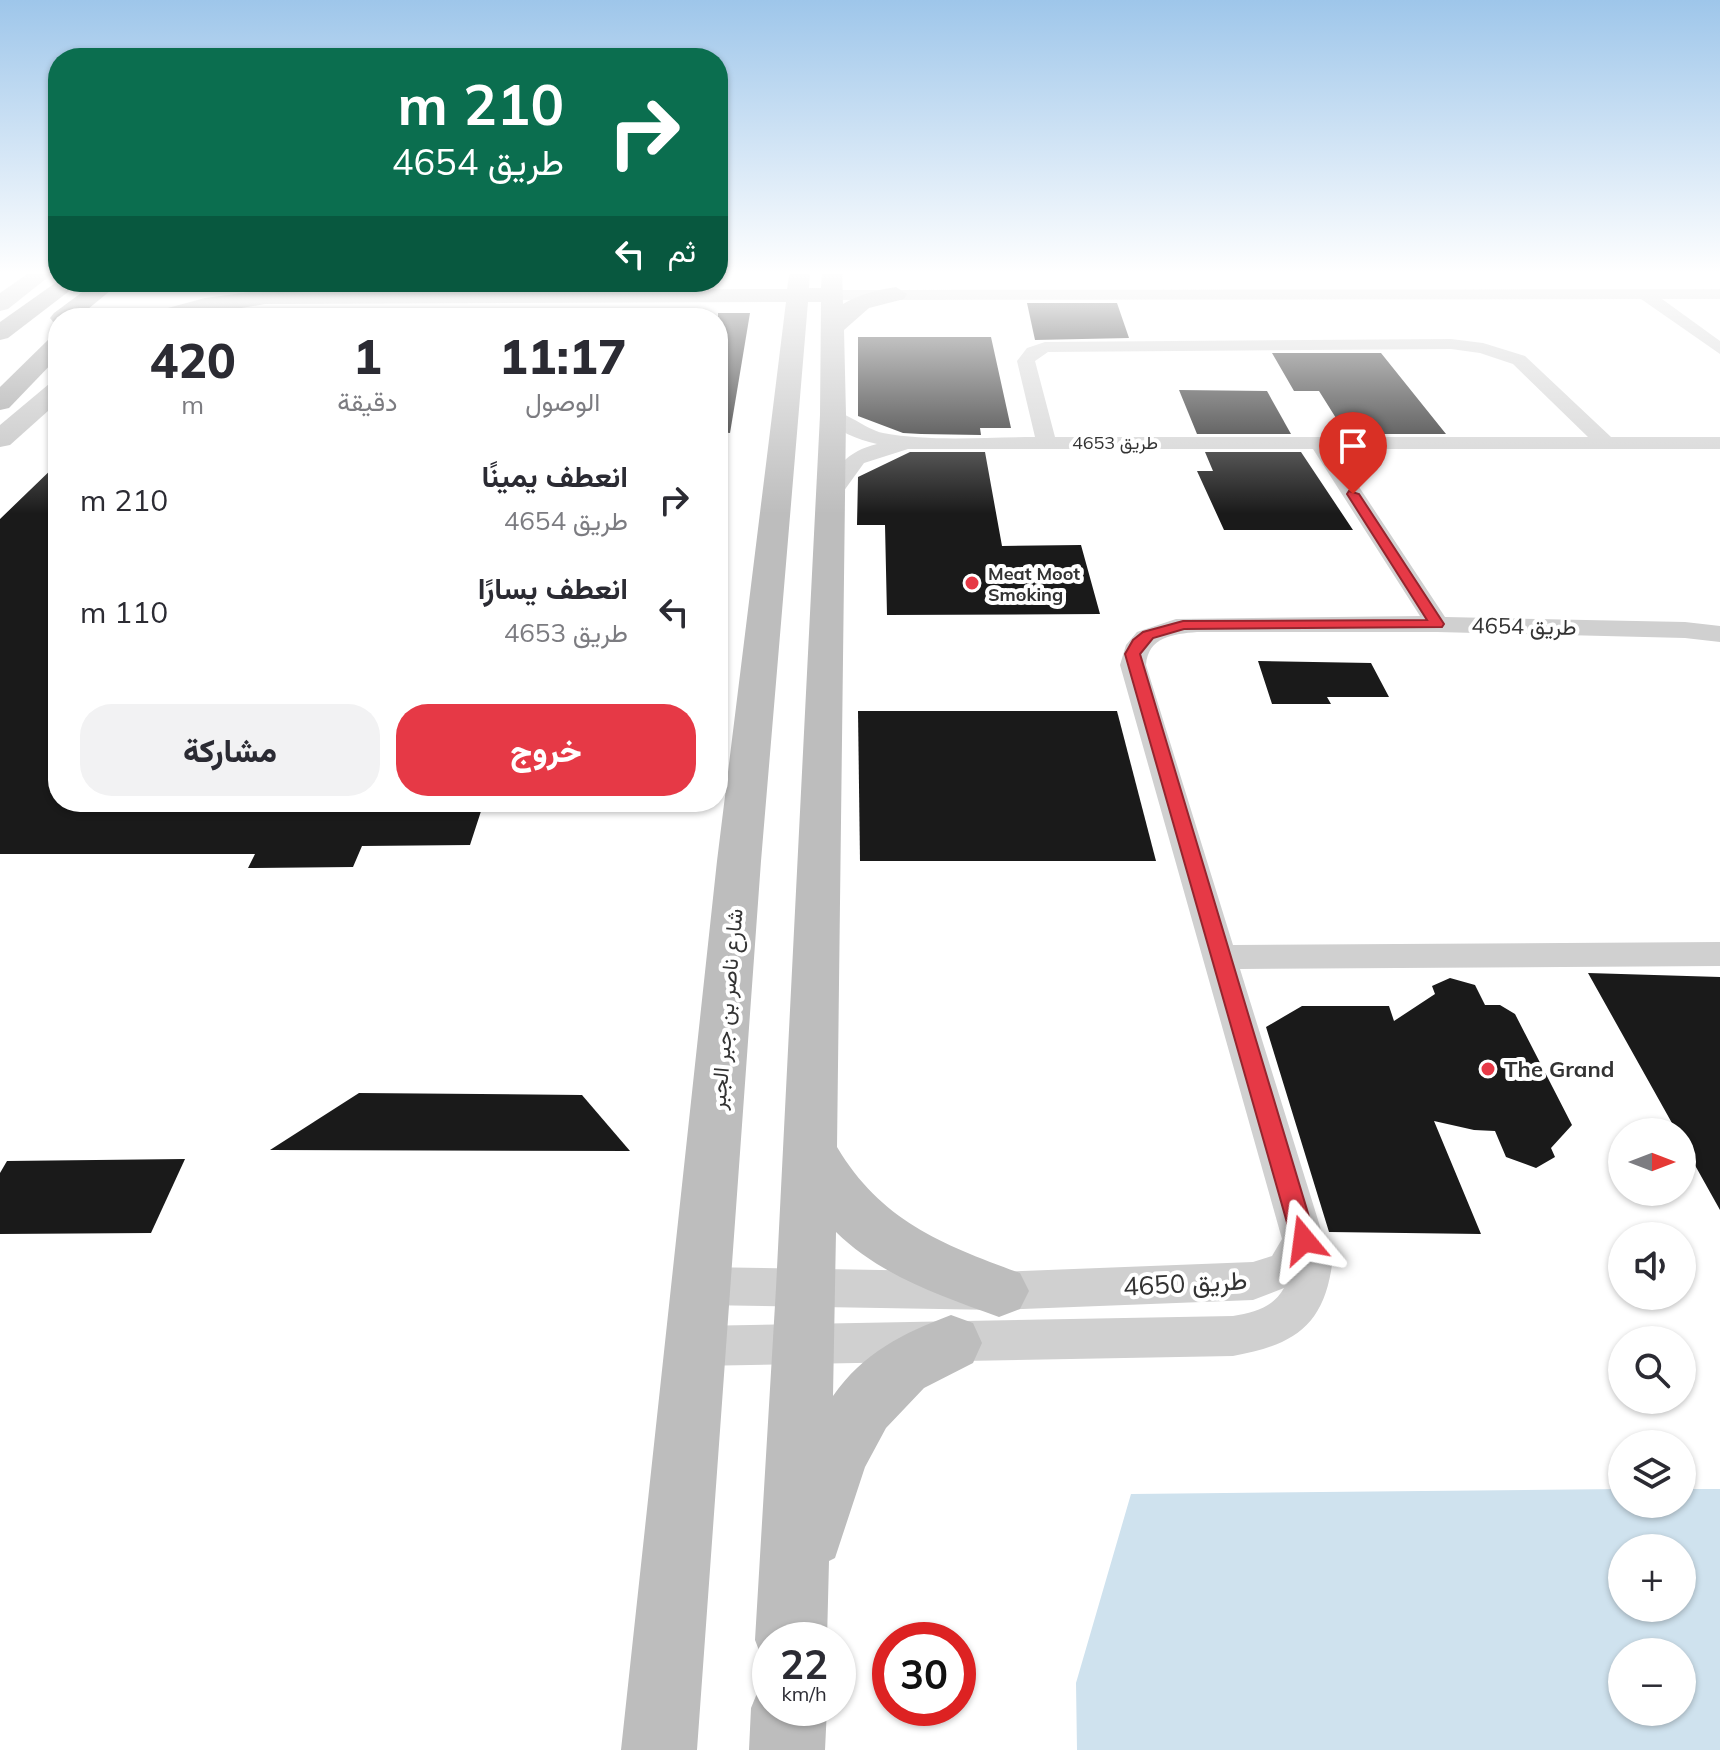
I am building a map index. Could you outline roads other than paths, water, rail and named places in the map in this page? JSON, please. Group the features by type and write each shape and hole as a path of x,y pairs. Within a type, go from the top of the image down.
{"highway":[{"path":"12,357 19,352"},
{"path":"0,402 48,353"}],"main road":[{"name":"شارع ناصر بن جبر الجبر","path":"659,1750 739,861 809,352"},
{"path":"792,1617 805,1316 833,415 825,352"},
{"path":"0,439 48,398"},
{"path":"810,1148 837,1194 879,1236 934,1269 999,1291"},
{"path":"792,1617 832,1464 854,1416 897,1371 951,1343"},
{"path":"787,1750 788,1726"}],"street":[{"path":"1034,352 1026,361 1046,443"},
{"path":"1494,352 1519,360 1606,443"},
{"name":"طريق 4653","path":"833,415 855,432 877,439 911,443 1720,443"},
{"path":"1319,442 1437,624"},
{"name":"طريق 4653","path":"830,494 848,463 876,449 911,443"},
{"name":"طريق 4654","path":"1304,1240 1133,665 1133,654 1138,643 1148,635 1183,625 1437,624 1685,630 1720,634"},
{"path":"1220,957 1720,954"},
{"name":"طريق 4650","path":"702,1286 805,1316 951,1343 1233,1336 1259,1332 1282,1322 1299,1306 1308,1287 1311,1265 1304,1240"},
{"name":"طريق 4650","path":"696,1346 805,1316 999,1291 1253,1281 1287,1269 1304,1240"}],"water":[{"path":"1608,1489 1608,1518 1696,1518 1696,1489 1720,1489 1720,1750 1077,1750 1076,1683 1131,1494"}],"place":[{"name":"Meat Moot Smoking","path":"972,583"},
{"name":"The Grand","path":"1488,1069"}]}
